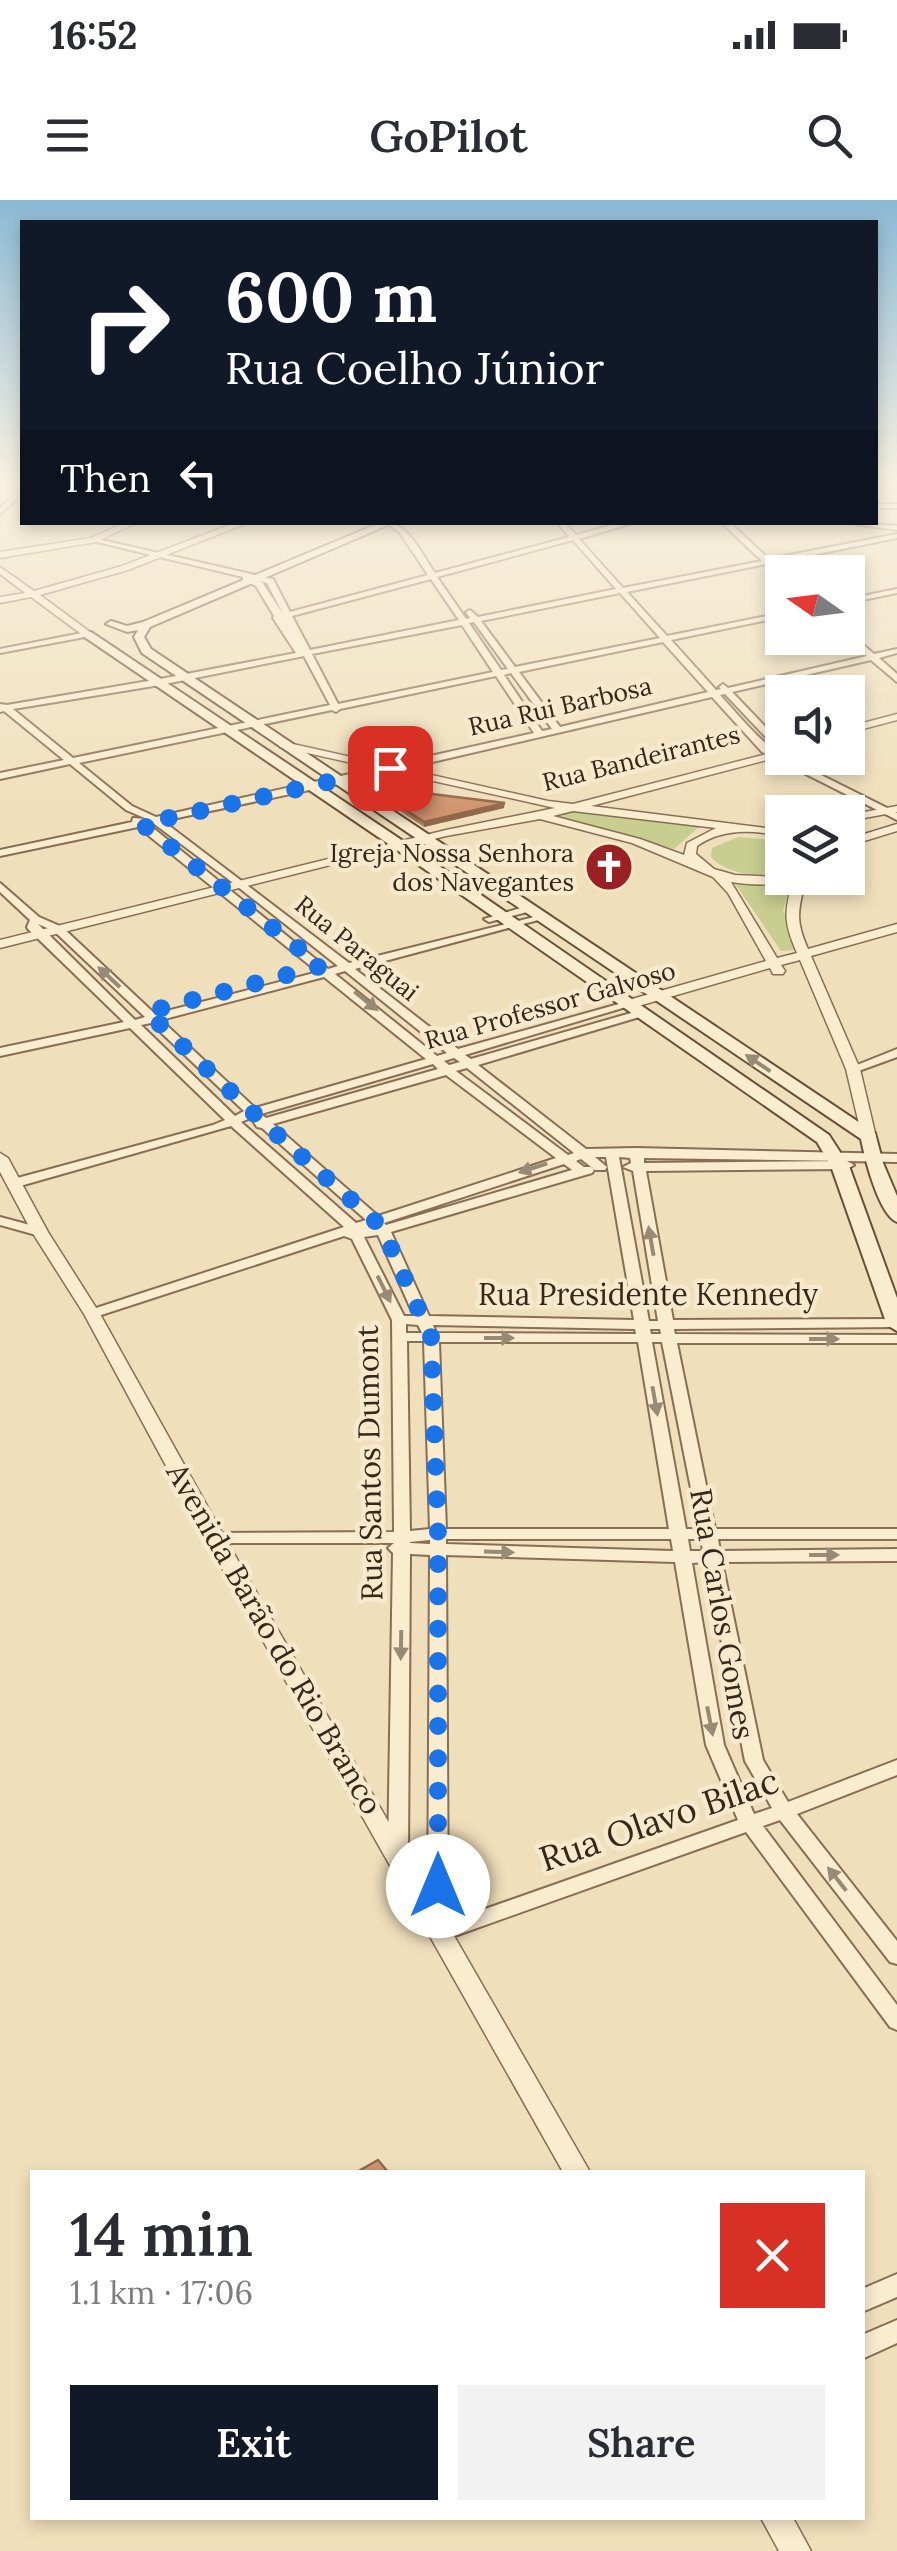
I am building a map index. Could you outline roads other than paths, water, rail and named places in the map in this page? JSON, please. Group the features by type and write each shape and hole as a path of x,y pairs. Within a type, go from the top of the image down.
{"main road":[{"path":"163,603 186,594"},
{"path":"112,624 127,629 146,625 219,594"},
{"path":"87,634 146,610"},
{"path":"146,625 140,632 141,645 180,675 869,1137 897,1217"},
{"path":"87,634 636,1008 763,1097 832,1153 897,1323"},
{"path":"437,871 464,865"},
{"path":"566,961 591,952"},
{"path":"763,1097 792,1086"}],"street":[{"path":"0,600 35,594 87,634"},
{"path":"264,594 285,632 303,652"},
{"path":"277,594 334,707"},
{"path":"275,616 355,594"},
{"path":"451,594 538,730"},
{"path":"2,707 591,594"},
{"path":"631,594 686,663 752,719 765,735"},
{"path":"0,776 765,615"},
{"path":"468,618 555,726"},
{"path":"285,632 296,631"},
{"path":"0,651 87,634"},
{"path":"667,635 699,661 739,720 765,741"},
{"path":"865,641 897,678"},
{"path":"865,646 897,666"},
{"name":"Rua Rui Barbosa","path":"0,853 142,818 390,768 897,648"},
{"path":"686,663 699,661"},
{"name":"Rua Paraguai","path":"2,707 450,1072 582,1171"},
{"path":"739,720 752,719"},
{"path":"865,729 897,721"},
{"path":"284,745 570,808 765,829"},
{"name":"Rua Rui Barbosa","path":"374,765 462,748"},
{"name":"Rua Bandeirantes","path":"518,816 539,816 765,753"},
{"path":"825,775 894,811"},
{"path":"829,775 894,811"},
{"name":"Rua Bandeirantes","path":"0,935 518,816 548,804 631,788"},
{"path":"865,815 894,811"},
{"path":"539,816 636,841 718,874 765,879"},
{"name":"Rua Paraguai","path":"142,818 192,847 462,1061 586,1153"},
{"path":"865,837 897,826"},
{"path":"698,865 690,855 691,845 702,836 742,828"},
{"path":"176,852 192,847"},
{"path":"718,874 777,969"},
{"name":"Rua Santos Dumont","path":"0,886 43,927 150,1015 379,1225 426,1320 431,1337 438,1542 440,1928"},
{"path":"795,895 792,927 853,1068 869,1137"},
{"path":"0,1052 123,1023 532,913"},
{"path":"271,926 288,922"},
{"name":"Rua Bandeirantes","path":"0,944 43,927"},
{"name":"Rua Santos Dumont","path":"43,927 123,1023 355,1232 400,1320 398,1855"},
{"name":"Rua Professor Galvoso","path":"259,1118 438,1062 462,1061 777,969 897,928"},
{"name":"Rua Professor Galvoso","path":"807,960 897,939"},
{"path":"853,1068 897,1053"},
{"name":"Rua Professor Galvoso","path":"16,1182 450,1072 462,1061"},
{"path":"505,1110 520,1104"},
{"path":"379,1225 566,1157 586,1153 609,1162"},
{"path":"92,1314 336,1236 609,1162 832,1153 874,1160 897,1158"},
{"name":"Avenida Barão do Rio Branco","path":"0,1158 576,2170"},
{"name":"Rua Carlos Gomes","path":"638,1160 667,1332 754,1761 784,1811 897,1956"},
{"name":"Rua Carlos Gomes","path":"609,1162 680,1533 715,1745 748,1821 897,2021"},
{"path":"0,1222 40,1232"},
{"name":"Rua Presidente Kennedy","path":"400,1320 643,1332"},
{"name":"Rua Presidente Kennedy","path":"402,1337 762,1331 897,1323"},
{"name":"Rua Presidente Kennedy","path":"762,1331 897,1338"},
{"path":"215,1538 438,1542 680,1533 897,1534"},
{"path":"438,1542 684,1557 897,1555"},
{"name":"Rua Olavo Bilac","path":"440,1928 784,1811 897,1767"},
{"path":"865,2300 897,2285"},
{"path":"865,2347 897,2331"},
{"path":"777,2520 796,2551"}],"place":[{"name":"Igreja Nossa Senhora dos Navegantes","path":"609,867"}]}
